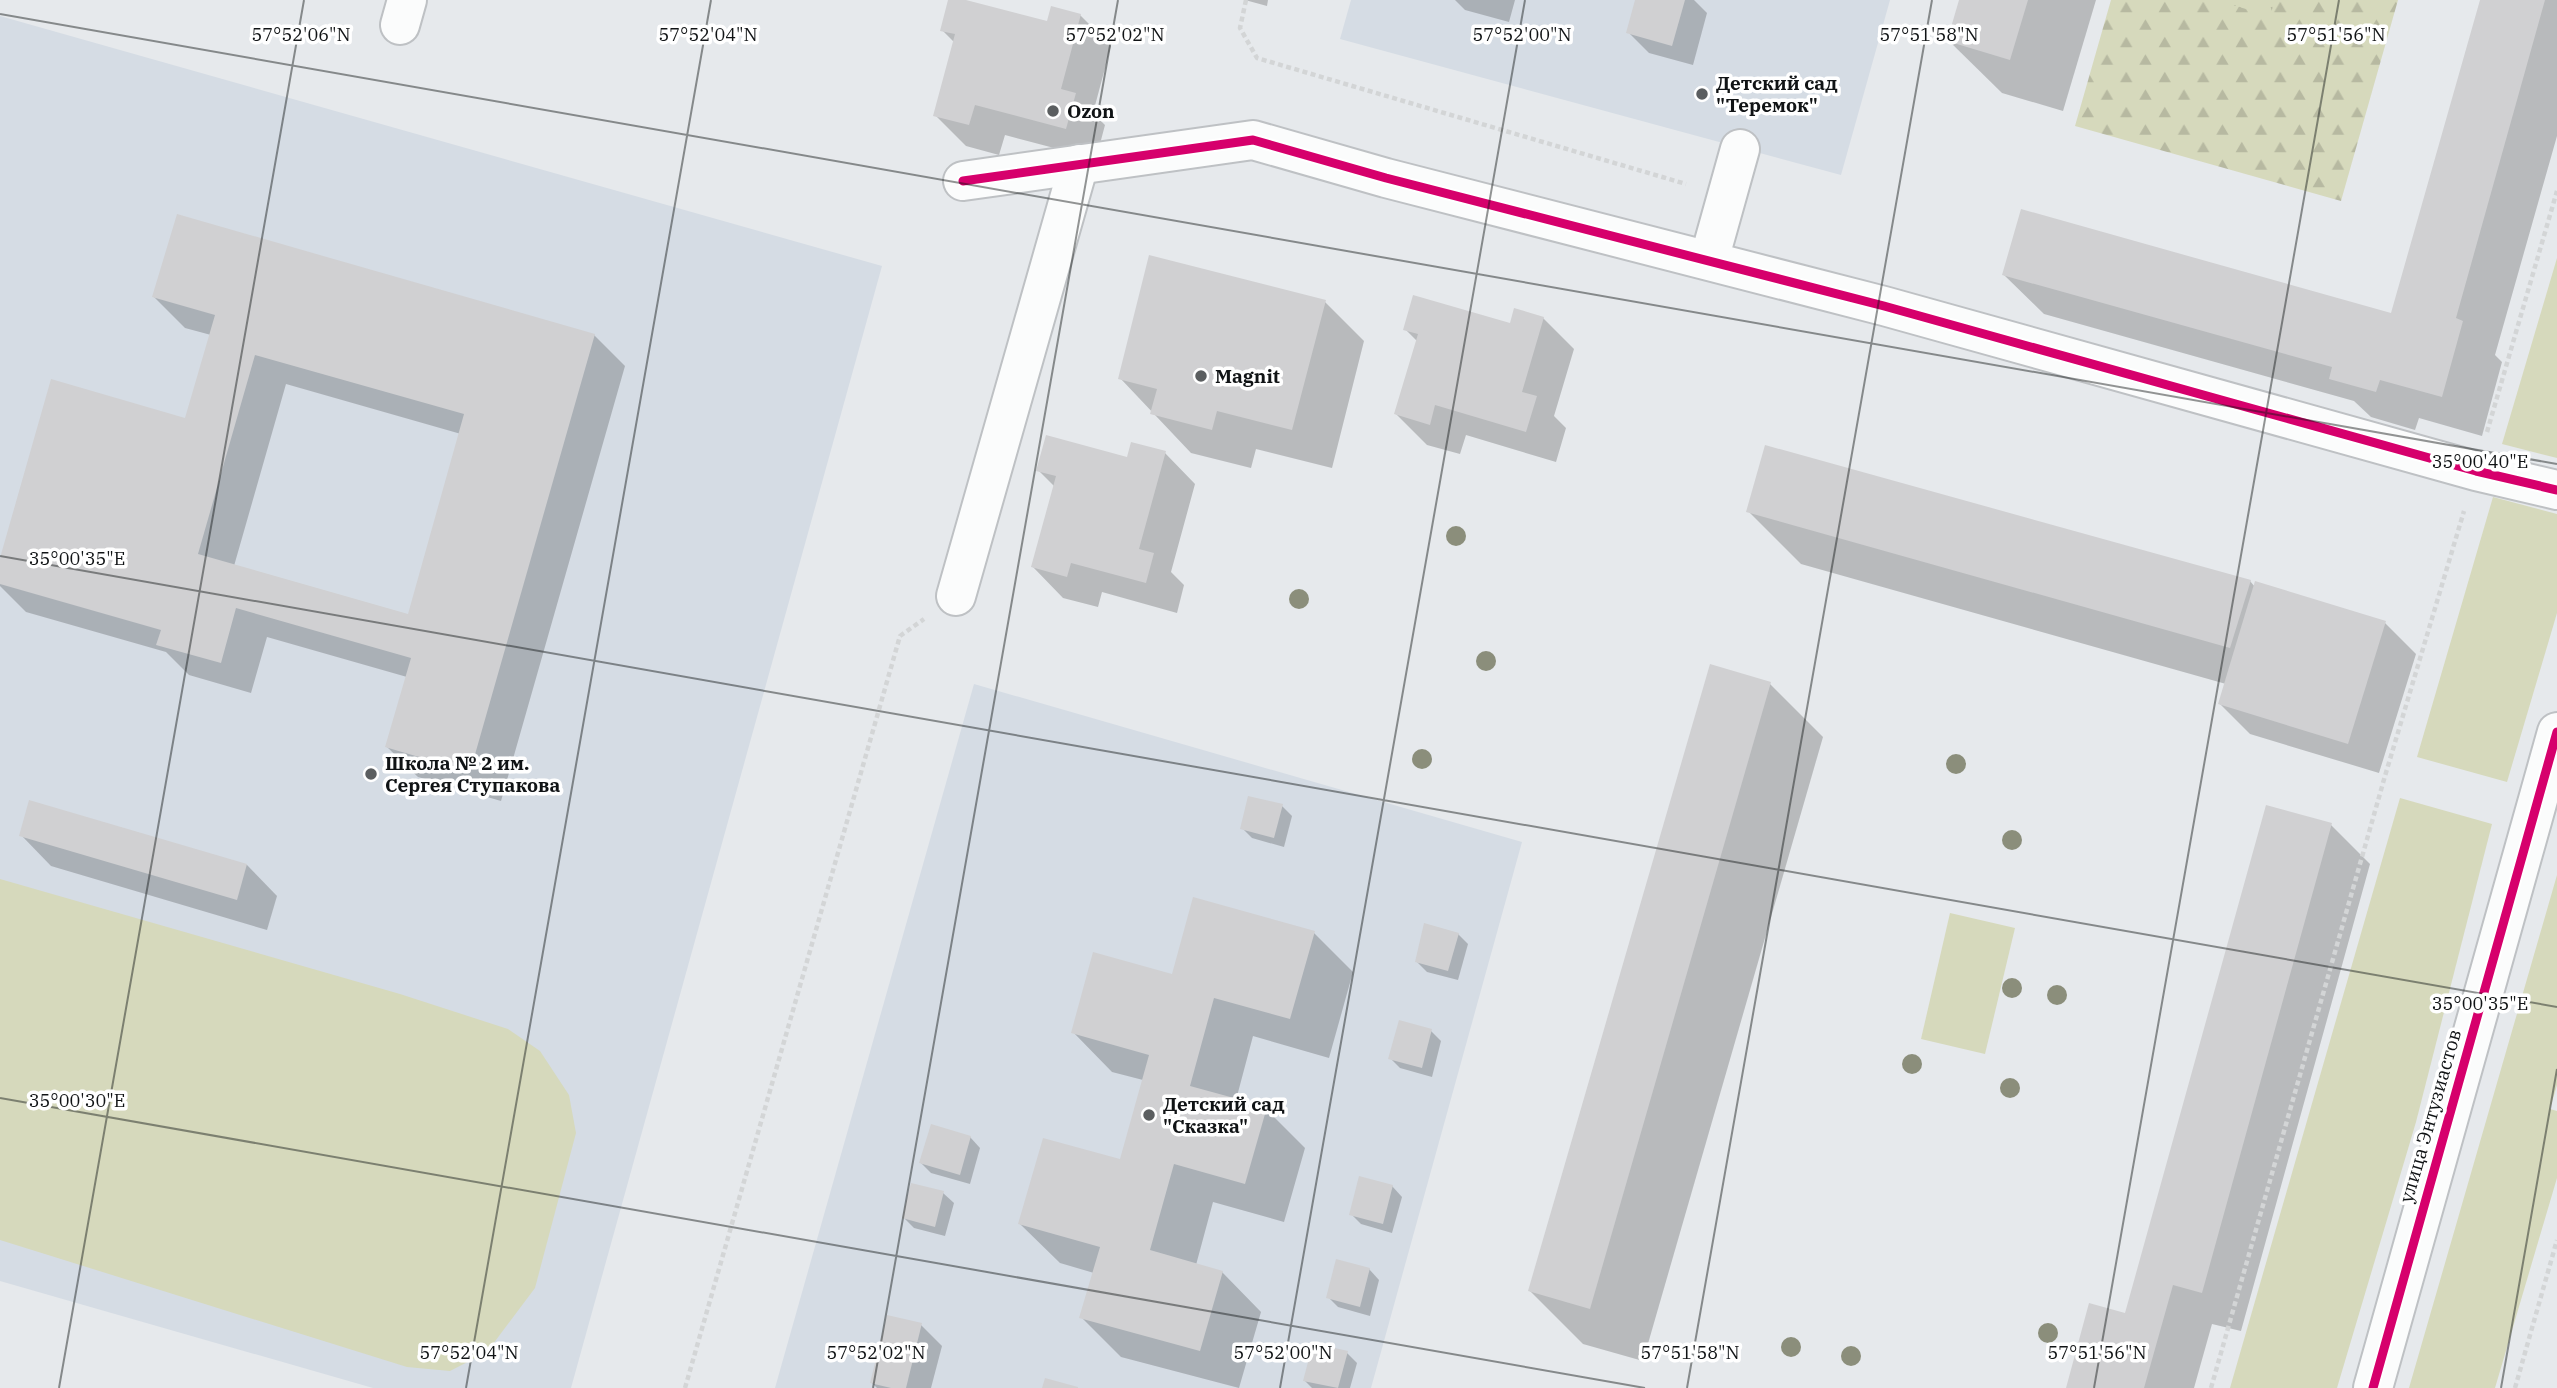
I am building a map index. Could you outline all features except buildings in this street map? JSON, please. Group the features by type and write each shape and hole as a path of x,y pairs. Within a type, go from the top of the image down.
{"street":[{"path":"963,181 1253,140 1386,178 1884,306 2476,471 2557,490"},
{"path":"1709,260 1740,149"},
{"path":"956,596 1079,164"},
{"name":"улица Энтузиастов","path":"2373,1388 2557,732"}],"path":[{"path":"1246,0 1240,28 1257,58 1728,197"},
{"path":"2211,1388 2385,776 2557,191"},
{"path":"685,1388 900,636 956,596"},
{"path":"2515,1388 2557,1240"}],"shaded area":[{"name":"Детский сад \"Теремок\"","path":"1351,0 1890,0 1841,175 1340,39"},
{"name":"Школа № 2 им. Сергея Ступакова","path":"0,16 882,266 571,1388 373,1388 0,1281"},
{"name":"Детский сад \"Сказка\"","path":"974,684 1522,842 1371,1388 775,1388"}],"green space":[{"path":"2111,0 2398,0 2341,201 2075,126"},
{"path":"2215,0 2275,0 2270,16"},
{"path":"2557,258 2557,458 2502,444"},
{"path":"2493,497 2557,514 2557,613 2507,782 2417,757"},
{"path":"2400,798 2492,824 2416,1122 2337,1388 2230,1388"},
{"path":"2557,875 2557,1085 2550,1109 2557,1111 2557,1178 2495,1388 2409,1388"},
{"path":"0,879 400,994 508,1029 540,1051 569,1095 576,1133 535,1288 487,1352 450,1371 407,1367 0,1240"},
{"path":"1950,913 2015,928 1985,1054 1921,1039"}],"cycle path":[{"path":"963,181 1253,140 1386,178 1884,306 2476,471 2557,490"},
{"path":"2373,1388 2557,732"}],"place":[{"name":"Детский сад \"Теремок\"","path":"1702,94"},
{"name":"Ozon","path":"1053,111"},
{"name":"Magnit","path":"1201,376"},
{"name":"Школа № 2 им. Сергея Ступакова","path":"371,774"},
{"name":"Детский сад \"Сказка\"","path":"1149,1115"}]}
